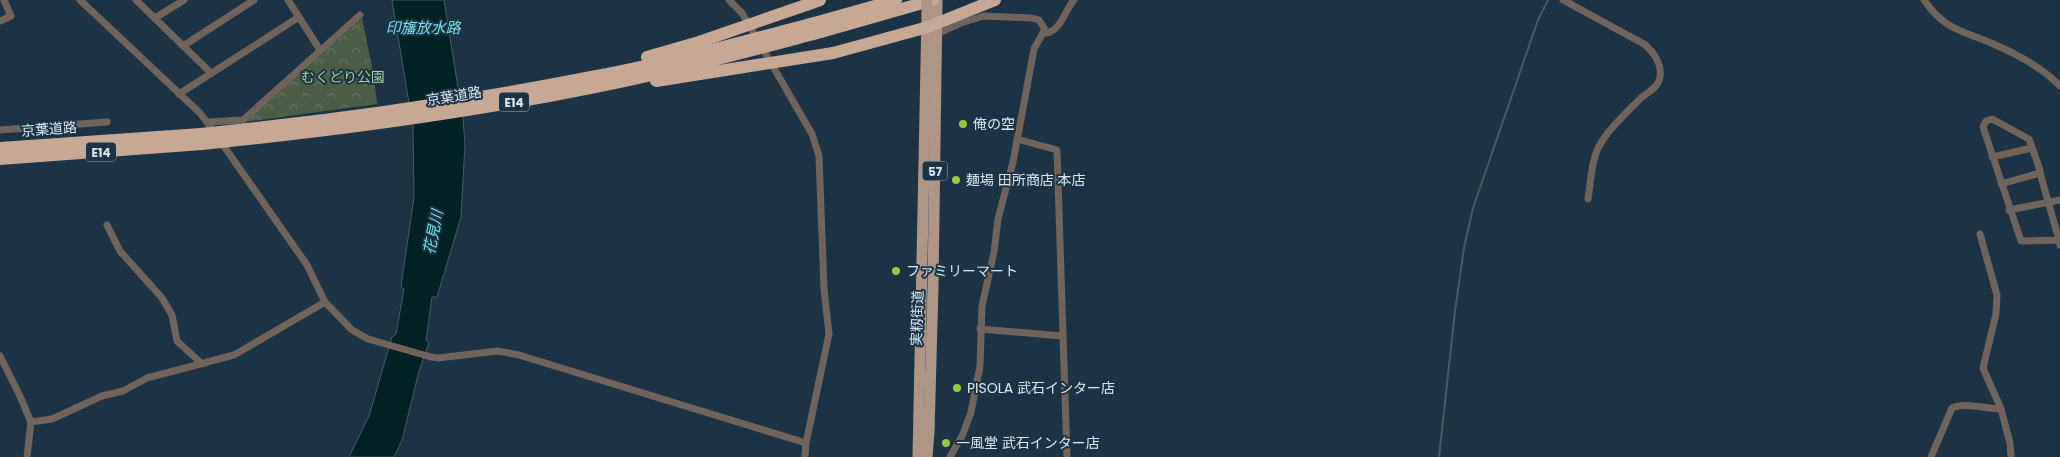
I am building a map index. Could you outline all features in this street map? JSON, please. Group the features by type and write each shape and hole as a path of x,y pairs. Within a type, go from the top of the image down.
{"highway":[{"path":"508,98 659,54 820,0"},
{"name":"京葉道路","path":"820,27 896,0"},
{"path":"508,98 710,74 833,53 934,15 995,0"},
{"name":"京葉道路","path":"0,159 201,139 353,116 508,98 587,78 820,27 934,15"},
{"name":"京葉道路","path":"0,148 201,139"}],"main road":[{"name":"実籾街道","path":"927,0 934,15 933,287 930,432 927,457"},
{"name":"実籾街道","path":"918,457 934,15"}],"street":[{"path":"0,21 11,16 4,0"},
{"path":"80,0 208,122 307,265 325,302 352,330 368,339 431,357 438,358 498,351 519,355 806,443"},
{"path":"136,0 211,73"},
{"path":"155,18 184,0"},
{"path":"183,46 254,0"},
{"path":"288,0 320,50"},
{"path":"729,0 742,13 802,114 812,134 819,156 824,289 829,334 806,443 805,457"},
{"path":"1562,0 1644,44 1653,52 1658,60 1660,72 1659,82 1655,88 1642,98 1600,143 1596,154 1588,199"},
{"path":"1924,0 1941,21 2028,62 2060,86"},
{"path":"934,15 974,18 992,15 1032,18 1038,20 1047,33 1054,30 1072,2"},
{"path":"208,122 244,120 360,15"},
{"path":"179,94 299,17"},
{"path":"950,457 963,434 971,412 980,366 982,306 994,252 998,219 1013,162 1034,49 1044,31"},
{"path":"1992,119 2029,140 2060,242 2021,241 1992,157 1983,126 1986,120 1992,119"},
{"path":"0,130 107,122"},
{"path":"1017,139 1057,150 1067,457"},
{"path":"1992,157 2032,148"},
{"path":"2001,184 2040,173"},
{"path":"2009,210 2060,200"},
{"path":"107,225 120,251 162,298 172,315 177,341 201,364"},
{"path":"1980,234 1997,295 1996,314 1983,368 2001,409 2010,443 2011,457"},
{"path":"31,422 52,419 102,396 123,391 147,378 234,355 325,302"},
{"path":"980,329 1062,336"},
{"path":"0,356 31,422 26,457"},
{"path":"1931,457 1952,408 1962,404 2001,409"}],"green space":[{"name":"むくどり公園","path":"362,18 374,77 377,104 245,122"}],"water":[{"name":"印旛放水路","path":"392,0 444,0 463,119 465,144 461,217 437,297 432,297 426,340 429,343 419,371 402,440 394,457 349,457 369,416 392,337 396,334 404,289 401,287 414,197 413,127"}],"waterway":[{"path":"1439,457 1455,311 1464,248 1473,208 1538,20 1548,0"}],"place":[{"name":"俺の空","path":"963,124"},
{"name":"麺場 田所商店 本店","path":"956,180"},
{"name":"ファミリーマート","path":"896,271"},
{"name":"PISOLA 武石インター店","path":"957,388"},
{"name":"一風堂 武石インター店","path":"946,443"}],"water label":[{"name":"花見川","path":"433,232"}]}
